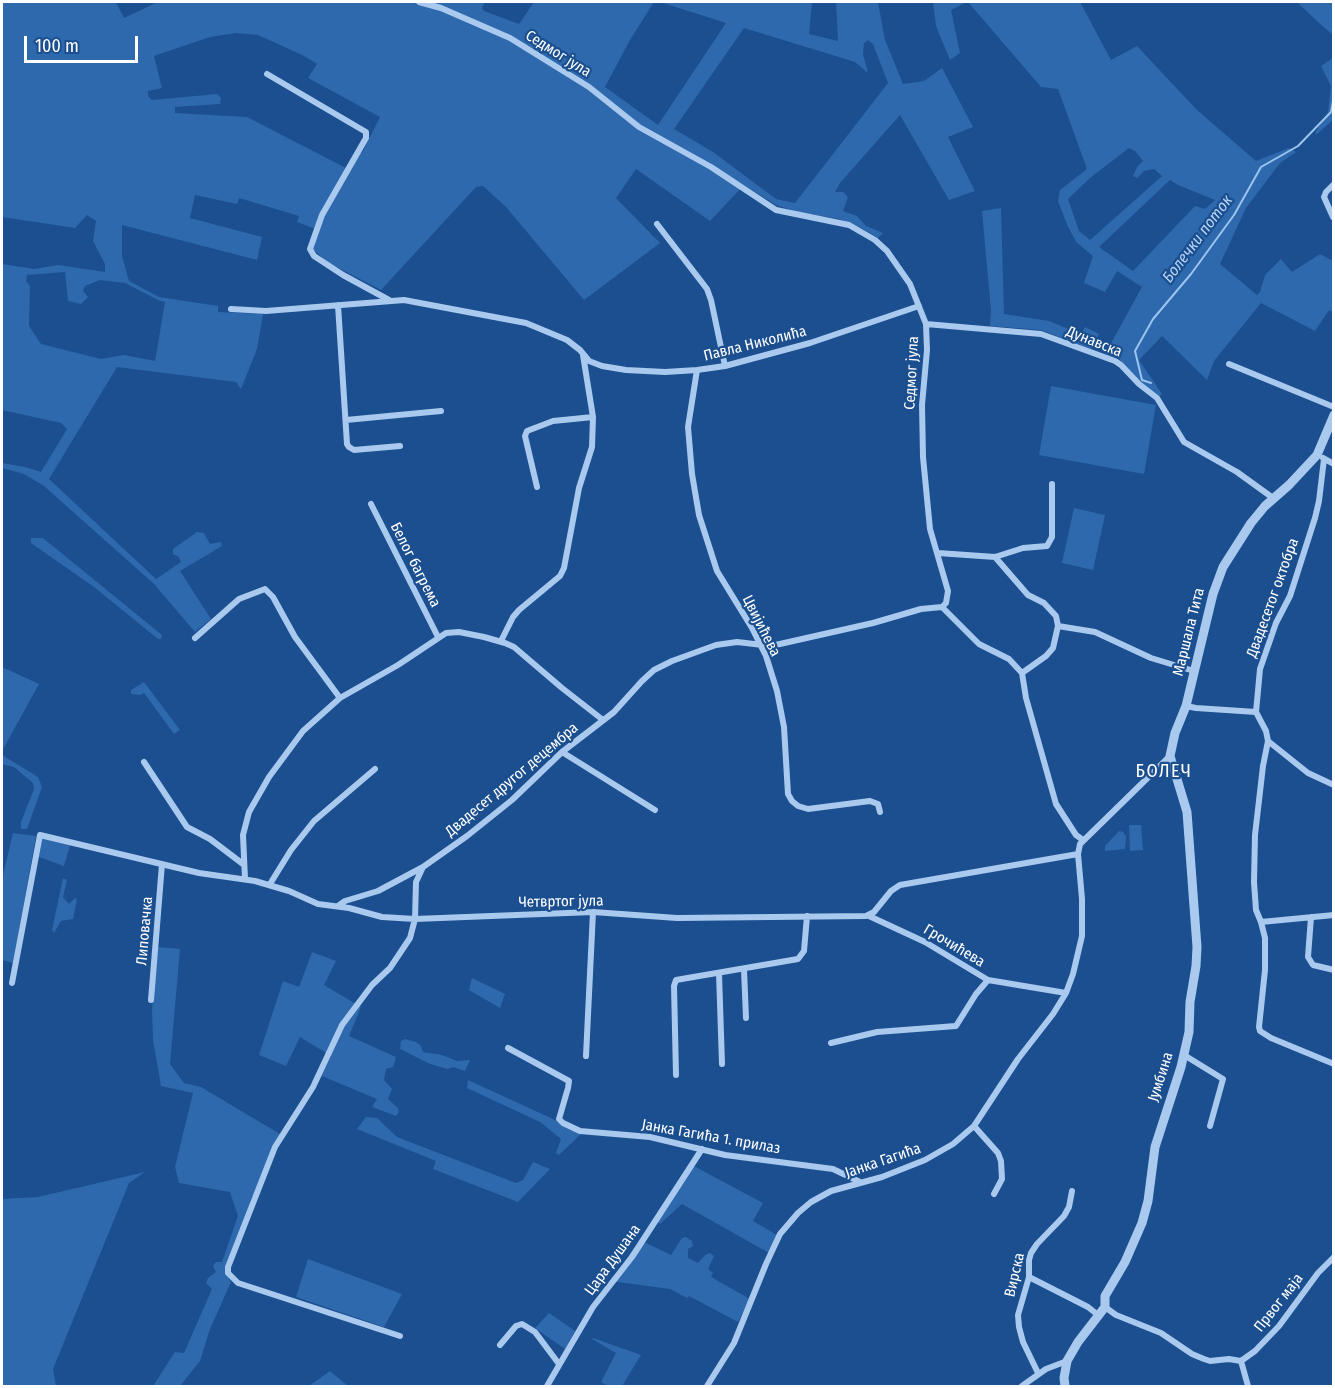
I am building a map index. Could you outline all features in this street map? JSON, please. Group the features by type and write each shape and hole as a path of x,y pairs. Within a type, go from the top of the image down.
{"street":[{"name":"Седмог јула","path":"419,2 441,8 510,38 589,87 639,127 711,167 776,210 798,216 837,221 857,229 875,240 892,258 910,284 926,324 927,350 921,405 923,457 930,529 948,591 946,603 942,607"},
{"name":"Павла Николића","path":"267,74 366,132 366,138 322,215 310,249 314,256 343,275 390,300"},
{"path":"1333,217 1324,196 1334,184"},
{"path":"657,224 707,289 725,366"},
{"name":"Павла Николића","path":"231,309 266,311 404,300 525,323 567,340 594,363 618,369 665,372 725,366 810,343 919,306"},
{"path":"338,305 347,444 351,449 400,446"},
{"name":"Дунавска","path":"926,324 1041,334 1115,361 1157,398 1184,442 1237,472 1273,498"},
{"path":"501,642 513,617 560,576 564,568 579,488 592,447 593,417 583,355"},
{"path":"1229,364 1334,407"},
{"name":"Цвијићева","path":"697,370 688,427 692,474 699,515 717,571 762,646 777,691 784,727 788,794 798,806 808,809 870,801 878,804 880,812"},
{"path":"346,420 441,411"},
{"name":"Маршала Тита","path":"1170,756 1175,734 1186,706 1218,579 1251,523 1273,498 1321,457 1334,415"},
{"path":"537,487 525,436 527,431 553,421 593,417"},
{"path":"1321,457 1334,464"},
{"name":"Двадесетог октобра","path":"1321,457 1315,518 1290,596 1276,623 1262,659 1256,711 1266,731 1268,741 1308,773 1334,785"},
{"path":"938,553 995,557 1023,548 1047,546 1052,537 1052,484"},
{"name":"Белог багрема","path":"371,504 438,637"},
{"path":"995,557 1028,595 1044,603 1052,609 1056,616 1058,626 1053,648 1046,656 1022,673"},
{"path":"195,638 240,599 265,589 273,597 301,645 340,698"},
{"path":"942,607 979,645 1009,659 1022,673 1026,698 1056,804 1076,834 1083,840"},
{"name":"Двадесет другог децембра","path":"338,906 345,901 378,891 423,867 467,836 512,800 562,752 614,712 654,670 672,661 716,645 737,642 771,646 873,623 921,609 942,607"},
{"path":"1058,626 1095,632 1151,658 1194,671"},
{"path":"244,879 245,823 256,797 303,731 340,698 398,665 438,637 452,631 514,647 603,720"},
{"path":"1186,706 1256,711"},
{"path":"1268,741 1255,835 1256,910 1265,938 1265,970 1259,1027 1260,1031 1271,1038 1334,1064"},
{"path":"562,752 656,810"},
{"path":"869,916 895,887 900,885 1078,854 1083,840 1170,756"},
{"name":"Јумбина","path":"1065,1386 1067,1361 1077,1342 1105,1307 1105,1296 1132,1248 1145,1215 1155,1147 1189,1032 1190,1002 1197,954 1187,812 1170,756"},
{"path":"144,762 187,827 210,839 243,864"},
{"path":"270,884 291,850 314,821 375,768"},
{"name":"Четвртог јула","path":"12,983 40,835 200,873 270,884 318,904 338,906 382,917 415,919 593,912 678,918 869,916"},
{"name":"Јанка Гагића","path":"707,1386 734,1343 766,1264 786,1226 798,1213 821,1196 882,1177 925,1160 953,1144 974,1126 1018,1059 1053,1014 1066,993 1082,936 1082,899 1078,854"},
{"name":"Липовачка","path":"151,1000 162,864"},
{"path":"399,1336 238,1283 228,1273 228,1267 275,1147 313,1087 342,1026 372,985 390,968 404,949 413,930 416,882 423,867"},
{"path":"586,1056 593,912"},
{"path":"1261,922 1334,915"},
{"path":"676,1075 674,983 676,980 798,960 804,951 807,916"},
{"name":"Грочићева","path":"869,916 925,942 988,980 1066,993"},
{"path":"1311,917 1308,957 1313,965 1334,970"},
{"path":"744,969 746,1018"},
{"path":"719,973 722,1064"},
{"path":"831,1043 877,1032 956,1026 976,994 988,980"},
{"name":"Јанка Гагића 1. прилаз","path":"508,1048 568,1081 559,1117 563,1123 580,1131 650,1137 746,1159 833,1169 860,1182"},
{"path":"1184,1055 1223,1078 1210,1126"},
{"path":"974,1126 998,1153 1001,1161 1002,1179 994,1194"},
{"name":"Цара Душана","path":"547,1386 593,1307 632,1257 702,1149"},
{"name":"Вирска","path":"1038,1373 1023,1342 1018,1318 1029,1277 1031,1253 1036,1244 1064,1216 1069,1207 1072,1191"},
{"name":"Првог маја","path":"1241,1361 1255,1351 1279,1326 1318,1273 1334,1257"},
{"path":"1029,1277 1088,1307 1098,1315"},
{"path":"1105,1307 1116,1315 1161,1333 1192,1354 1204,1359 1241,1361 1248,1386"},
{"path":"500,1345 516,1326 522,1324 535,1332 559,1364"},
{"path":"1022,1386 1038,1373 1055,1364 1067,1361"}],"shaded area":[{"path":"2,2 116,2 124,18 158,2 485,2 482,8 484,11 519,24 534,2 654,2 630,40 605,87 658,125 726,23 660,2 812,2 809,34 838,41 836,2 878,2 885,40 903,84 924,81 942,68 973,127 948,137 975,191 949,200 900,115 840,183 835,192 843,192 848,197 843,211 857,216 866,226 883,233 878,238 839,219 798,212 776,205 744,185 710,221 636,169 616,198 660,243 584,300 506,207 483,186 476,187 381,290 327,262 314,250 312,245 318,230 297,222 299,216 239,198 237,204 195,195 190,218 262,237 257,260 122,225 122,256 129,281 159,297 218,306 218,312 263,314 257,349 241,389 236,382 117,367 49,479 156,579 181,562 179,557 173,554 173,549 197,532 204,533 210,544 221,542 222,546 180,571 211,619 195,632 154,584 44,486 24,474 2,468 2,463 41,472 67,429 61,423 2,410 2,264 34,269 58,265 105,272 105,264 93,241 96,221 87,215 75,228 2,217","holes":["744,28 855,62 868,73 863,54 864,43 868,40 873,44 888,83 795,203 776,199 713,152 674,129","236,33 258,35 304,56 317,64 308,78 380,117 362,153 356,150 346,168 247,117 175,113 175,107 220,104 221,98 217,94 152,100 148,96 148,91 162,88 154,56 210,37","65,272 68,301 81,304 88,297 83,291 85,286 100,280 125,283 165,302 155,361 124,355 101,359 41,344 29,326 30,286 26,281 27,275"]},
{"path":"933,2 967,2 951,10 960,53 950,60 936,26"},
{"path":"968,2 1080,2 1111,60 1137,46 1197,110 1256,161 1289,148 1296,152 1280,163 1246,208 1220,264 1257,295 1265,275 1281,259 1292,272 1320,254 1333,261 1333,312 1329,310 1315,331 1261,303 1214,361 1207,380 1162,336 1139,360 1162,394 1159,396 1137,380 1118,358 1105,354 1142,287 1117,271 1105,292 1084,283 1093,256 1077,243 1058,201 1060,190 1087,169 1058,89 1041,87","holes":["1129,148 1135,151 1143,161 1133,176 1137,178 1144,171 1154,169 1162,176 1090,240 1079,231 1068,199 1090,178","1170,180 1215,200 1205,209 1195,206 1133,271 1099,247"]},
{"path":"1297,2 1333,2 1333,35 1319,23"},
{"path":"1333,58 1333,120 1317,134 1315,133 1328,112 1331,86 1321,66"},
{"path":"1001,208 1004,314 1049,321 1076,332 1083,331 1085,327 1099,334 1091,349 1041,330 990,326 991,311 982,211"},
{"path":"1051,386 1156,405 1144,474 1039,455"},
{"path":"1074,508 1105,515 1093,570 1062,563"},
{"path":"31,538 43,538 162,635 161,639 158,639 94,587 31,543"},
{"path":"2,667 39,684 2,751"},
{"path":"144,682 180,730 174,734 144,693 131,694 131,690"},
{"path":"2,755 38,777 42,787 27,829 21,829 21,822 34,789 33,783 14,767 2,764"},
{"path":"1129,825 1141,825 1143,850 1130,851"},
{"path":"1119,831 1126,836 1125,849 1105,851 1105,846"},
{"path":"13,833 36,836 13,963 2,960 2,879"},
{"path":"42,838 70,845 64,866 39,857"},
{"path":"63,878 67,880 63,897 69,904 75,898 77,899 73,919 61,921 54,933 52,930"},
{"path":"158,947 180,949 170,1064 184,1083 201,1087 285,1137 277,1148 256,1196 252,1196 226,1274 231,1282 210,1329 200,1361 180,1386 153,1386 175,1352 184,1353 212,1289 206,1283 208,1278 216,1272 213,1266 216,1262 222,1262 238,1216 230,1192 179,1183 175,1167 193,1093 161,1086 153,1040 152,1009"},
{"path":"312,952 336,961 324,985 361,1007 349,1036 396,1057 393,1067 386,1069 384,1080 392,1089 388,1099 398,1108 399,1112 396,1116 372,1107 377,1099 322,1076 331,1056 300,1037 286,1066 259,1055 283,981 299,987"},
{"path":"472,978 505,994 500,1008 469,990"},
{"path":"405,1039 416,1042 421,1046 423,1052 442,1055 457,1061 470,1060 465,1071 430,1064 400,1049 401,1041"},
{"path":"468,1080 581,1134 559,1155 556,1153 561,1139 540,1122 467,1088"},
{"path":"366,1117 377,1118 397,1137 516,1183 523,1180 533,1162 550,1169 518,1202 433,1169 436,1161 357,1129"},
{"path":"692,1165 763,1203 753,1221 777,1235 769,1253 682,1204 660,1224 654,1220"},
{"path":"145,1172 129,1183 53,1369 56,1386 2,1386 2,1199 38,1197"},
{"path":"686,1237 692,1241 693,1246 688,1249 688,1258 698,1263 710,1253 714,1256 708,1269 713,1273 711,1277 750,1299 738,1322 689,1296 687,1298 670,1289 610,1281 640,1240 671,1255 682,1238"},
{"path":"308,1259 402,1294 384,1327 296,1297"},
{"path":"549,1313 575,1331 565,1349 535,1328"},
{"path":"593,1338 641,1355 622,1386 608,1386 601,1382 616,1353"},
{"path":"330,1371 348,1386 309,1386"}],"waterway":[{"name":"Болечки поток","path":"1151,383 1142,380 1135,351 1153,319 1191,274 1234,215 1261,167 1298,146 1331,112 1334,96"}],"district":[{"name":"БОЛЕЧ","path":"1164,772"}]}
